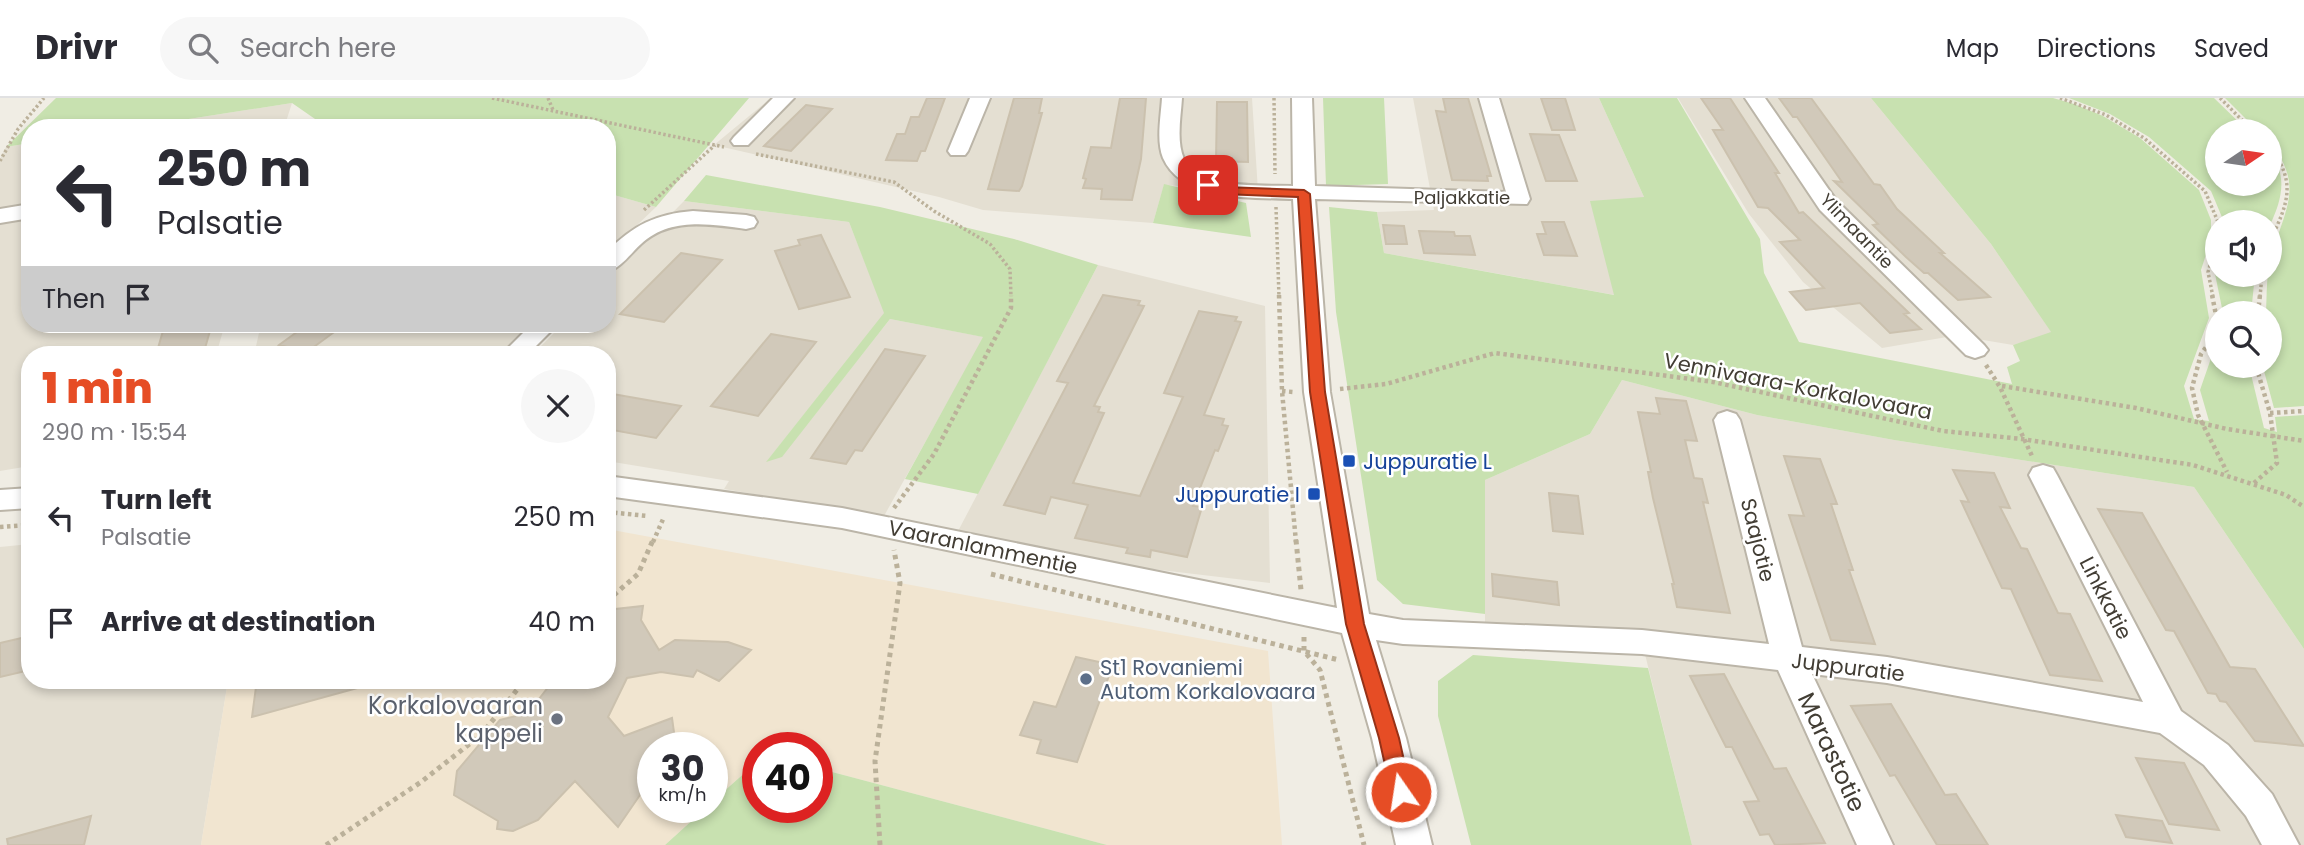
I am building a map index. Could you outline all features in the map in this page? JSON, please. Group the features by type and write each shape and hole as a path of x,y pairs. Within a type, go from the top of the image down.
{"street":[{"path":"735,144 784,98"},
{"path":"958,151 980,98"},
{"path":"1172,98 1170,152 1178,168 1193,180 1223,190 1304,194"},
{"path":"1302,98 1304,194 1317,392 1355,624 1389,738 1414,845"},
{"name":"Paljakkatie","path":"1304,194 1519,199 1489,98"},
{"name":"Ylimaantie","path":"1755,98 1828,205 1975,350"},
{"path":"0,216 21,212"},
{"path":"616,256 645,229 677,220 705,217 746,222"},
{"path":"523,346 536,333"},
{"name":"Saajotie","path":"1727,420 1789,659"},
{"name":"Linkkatie","path":"2043,475 2169,721"},
{"name":"Vaaranlammentie","path":"616,487 687,495 885,541 1355,624"},
{"path":"0,500 21,499"},
{"name":"Juppuratie","path":"1355,624 1403,632 1642,642 1887,670 2169,721 2216,755 2259,805 2281,845"},
{"name":"Marastotie","path":"1789,659 1875,845"}],"path":[{"path":"26,119 44,98"},
{"path":"492,98 591,119"},
{"path":"548,98 553,111"},
{"path":"1274,98 1282,391 1304,613 1304,651 1320,670 1364,845"},
{"path":"2060,98 2106,115 2144,138 2205,191 2213,210"},
{"path":"2220,98 2241,119"},
{"path":"616,124 714,145 735,144 894,182 933,211 990,244 1010,269 1011,308 885,541 900,583 875,761 880,845"},
{"path":"0,161 21,125"},
{"path":"636,217 714,145 735,144"},
{"path":"2282,161 2289,180 2282,216"},
{"path":"2211,287 2217,320 2213,338 2201,354 2192,388 2198,415 2227,473"},
{"path":"1975,350 2003,386 2022,439 2043,475"},
{"name":"Vennivaara-Korkalovaara","path":"1282,391 1317,392 1386,384 1495,353 1713,382 1943,431 2022,439 2193,465 2227,473 2286,495 2304,507"},
{"path":"2254,483 2277,463 2270,414 2260,378"},
{"path":"2003,386 2136,408 2304,441"},
{"path":"2270,414 2304,411"},
{"path":"616,513 677,519"},
{"path":"616,593 638,574 664,517"},
{"path":"0,527 21,525"},
{"path":"885,541 908,553"},
{"path":"987,573 1343,662 1365,659"},
{"path":"326,845 421,782 481,735 518,689"}],"shaded area":[{"path":"771,98 1252,98 1258,191 1164,185 1153,223 983,210 939,197 714,145"},
{"path":"1413,98 1599,98 1644,197 1615,295 1384,253 1377,212 1434,210"},
{"path":"1678,98 1749,98 1821,207 1947,337 1882,348 1803,282 1749,214"},
{"path":"1763,98 1871,98 1991,244 2052,333 2013,345 1977,339 1836,204"},
{"path":"292,103 287,119 189,119"},
{"path":"21,144 21,333 222,333 219,346 21,346 21,468 0,471 0,159 6,147"},
{"path":"616,196 656,207 616,245"},
{"path":"684,201 849,222 885,313 767,461 782,456 890,319 984,337 884,516 724,489 729,481 616,462 616,346 541,346 554,333 616,333 616,270"},
{"path":"1098,265 1265,306 1270,583 1110,564 957,533"},
{"path":"259,333 525,333 512,346 256,346"},
{"path":"1622,380 1757,415 1894,440 2194,487 2304,649 2304,845 1692,845 1642,642 1485,635 1485,480 1590,434"},
{"path":"616,531 1268,651 1282,845 1107,845 833,772 833,732 742,732 742,775 728,788 728,732 637,732 637,823 689,823 665,845 201,845 227,689 616,689"},
{"path":"21,545 21,689 227,689 201,845 0,845 0,547"}],"green space":[{"path":"56,98 749,98 656,207 616,196 616,119 315,119 292,103 189,119 35,119"},
{"path":"1323,98 1384,98 1388,184 1326,186"},
{"path":"1599,98 1677,98 1760,239 1764,273 1799,342 2012,384 2007,367 2020,361 2013,345 2051,332 1991,244 1871,98 2053,98 2103,116 2140,138 2199,190 2207,210 2205,258 2201,270 2206,301 2205,329 2184,386 2194,419 2209,421 2200,390 2205,376 2205,378 2252,378 2264,428 2277,432 2275,417 2304,415 2304,649 2194,487 1894,440 1757,415 1622,380 1590,434 1485,480 1485,614 1403,604 1377,580 1336,312 1329,207 1377,212 1384,253 1614,295 1590,201 1644,197"},
{"path":"2069,98 2214,98 2236,119 2205,119 2205,186 2149,137 2110,114"},
{"path":"2225,98 2304,98 2304,406 2274,408 2266,378 2282,378 2282,301 2267,301 2267,287 2282,287 2282,222 2289,196 2289,184 2282,161 2282,119 2246,119"},
{"path":"21,132 21,144 6,147"},
{"path":"706,175 880,207 1014,239 1098,265 978,494 905,479 983,337 890,319 782,457 766,462 884,313 849,222 684,201"},
{"path":"1164,184 1246,203 1251,237 1153,223"},
{"path":"2213,196 2280,196 2276,210 2219,210"},
{"path":"2218,287 2254,287 2252,301 2221,301"},
{"path":"1473,655 1648,668 1692,845 1471,845 1438,716 1438,681"},
{"path":"833,772 1107,845 665,845 689,823 728,823 728,788 742,775 742,823 833,823"}],"building":[{"path":"927,98 945,98 925,151 921,151 917,161 886,160 897,134 905,134 911,117 919,117"},
{"path":"1014,98 1042,98 1039,113 1042,113 1022,186 1019,191 988,189"},
{"path":"1120,98 1146,98 1141,159 1132,200 1101,199 1102,189 1083,188 1086,179 1083,178 1091,147 1111,148"},
{"path":"1443,98 1468,98 1491,176 1487,176 1488,181 1452,180 1436,111 1446,112"},
{"path":"1541,98 1565,98 1575,130 1552,130"},
{"path":"1701,98 1730,98 1779,173 1775,173 1799,213 1803,212 1909,313 1904,314 1921,329 1890,333 1860,303 1806,310 1790,292 1824,288 1780,242 1800,240 1768,208 1758,207 1713,130 1723,130"},
{"path":"1779,98 1811,98 1874,184 1880,185 1897,209 1944,253 1940,253 1990,297 1958,300 1906,257 1873,225 1878,224 1834,181 1842,182 1797,117 1793,117"},
{"path":"1217,102 1247,102 1248,162 1216,161"},
{"path":"806,105 832,109 791,151 764,146"},
{"path":"1530,134 1559,135 1577,181 1546,181"},
{"path":"1542,222 1564,222 1577,256 1544,255 1537,234 1546,234"},
{"path":"1383,225 1404,226 1407,244 1386,244"},
{"path":"1419,231 1454,232 1455,236 1470,236 1475,255 1424,253"},
{"path":"821,235 850,297 799,309 775,251 800,245 798,240"},
{"path":"681,253 722,260 664,322 620,314"},
{"path":"1103,295 1140,301 1138,305 1144,306 1094,406 1100,407 1098,412 1104,413 1073,483 1140,496 1183,397 1164,393 1199,311 1237,317 1235,321 1241,322 1204,415 1224,419 1222,425 1228,426 1218,451 1215,450 1193,506 1202,507 1187,557 1151,550 1150,557 1126,553 1128,548 1075,538 1088,505 1051,497 1045,514 1004,505 1068,383 1057,381"},
{"path":"162,333 209,333 206,346 159,346"},
{"path":"296,333 333,333 315,346 279,345"},
{"path":"771,334 816,342 758,416 711,406"},
{"path":"885,349 925,356 862,451 855,450 846,464 811,458"},
{"path":"616,395 681,406 656,438 616,431"},
{"path":"1656,398 1686,401 1697,441 1685,440 1694,478 1702,479 1708,503 1703,502 1730,613 1677,607 1653,498 1648,472 1651,472 1638,412 1660,414"},
{"path":"1784,456 1820,459 1837,504 1831,504 1853,570 1849,570 1875,644 1831,640 1789,515 1804,516"},
{"path":"1953,470 1994,473 2010,508 2000,507 2021,548 2027,549 2058,613 2070,614 2102,681 2050,675 2011,589 2002,588 1961,501 1969,502"},
{"path":"1549,493 1578,496 1583,534 1553,531"},
{"path":"2098,509 2142,513 2230,667 2255,669 2304,746 2255,741 2226,702 2220,701 2216,694 2208,693 2174,631 2166,630"},
{"path":"1492,574 1557,582 1559,605 1493,596"},
{"name":"Korkalovaaran kappeli","path":"643,606 641,620 659,650 675,640 728,642 751,650 719,681 697,670 693,677 661,672 627,678 608,717 624,736 672,718 674,732 637,732 637,799 618,827 575,781 538,820 513,831 497,829 498,821 454,795 457,771 500,720 528,713 547,689 616,689 616,609"},
{"path":"21,638 21,672 0,677 0,643"},
{"path":"1076,657 1113,665 1077,762 1037,753 1041,740 1020,735 1034,702 1056,707"},
{"path":"1724,674 1774,769 1786,768 1825,843 1775,845 1769,834 1760,835 1744,802 1759,801 1732,747 1726,747 1690,676"},
{"path":"256,689 354,689 252,717"},
{"path":"1891,704 1945,795 1956,794 1988,845 1937,845 1895,775 1890,776 1851,706"},
{"path":"2136,758 2184,763 2219,830 2169,824"},
{"path":"2116,815 2162,821 2172,843 2126,837"},
{"path":"91,816 84,845 8,845 7,839"}],"place":[{"name":"Juppuratie L","path":"1349,461"},
{"name":"Juppuratie I","path":"1314,494"},
{"name":"St1 Rovaniemi Autom Korkalovaara","path":"1086,679"},
{"name":"Korkalovaaran kappeli","path":"557,719"}],"route":[{"path":"1208,185 1223,190 1304,194 1317,392 1355,624 1389,738 1401,792"}]}
